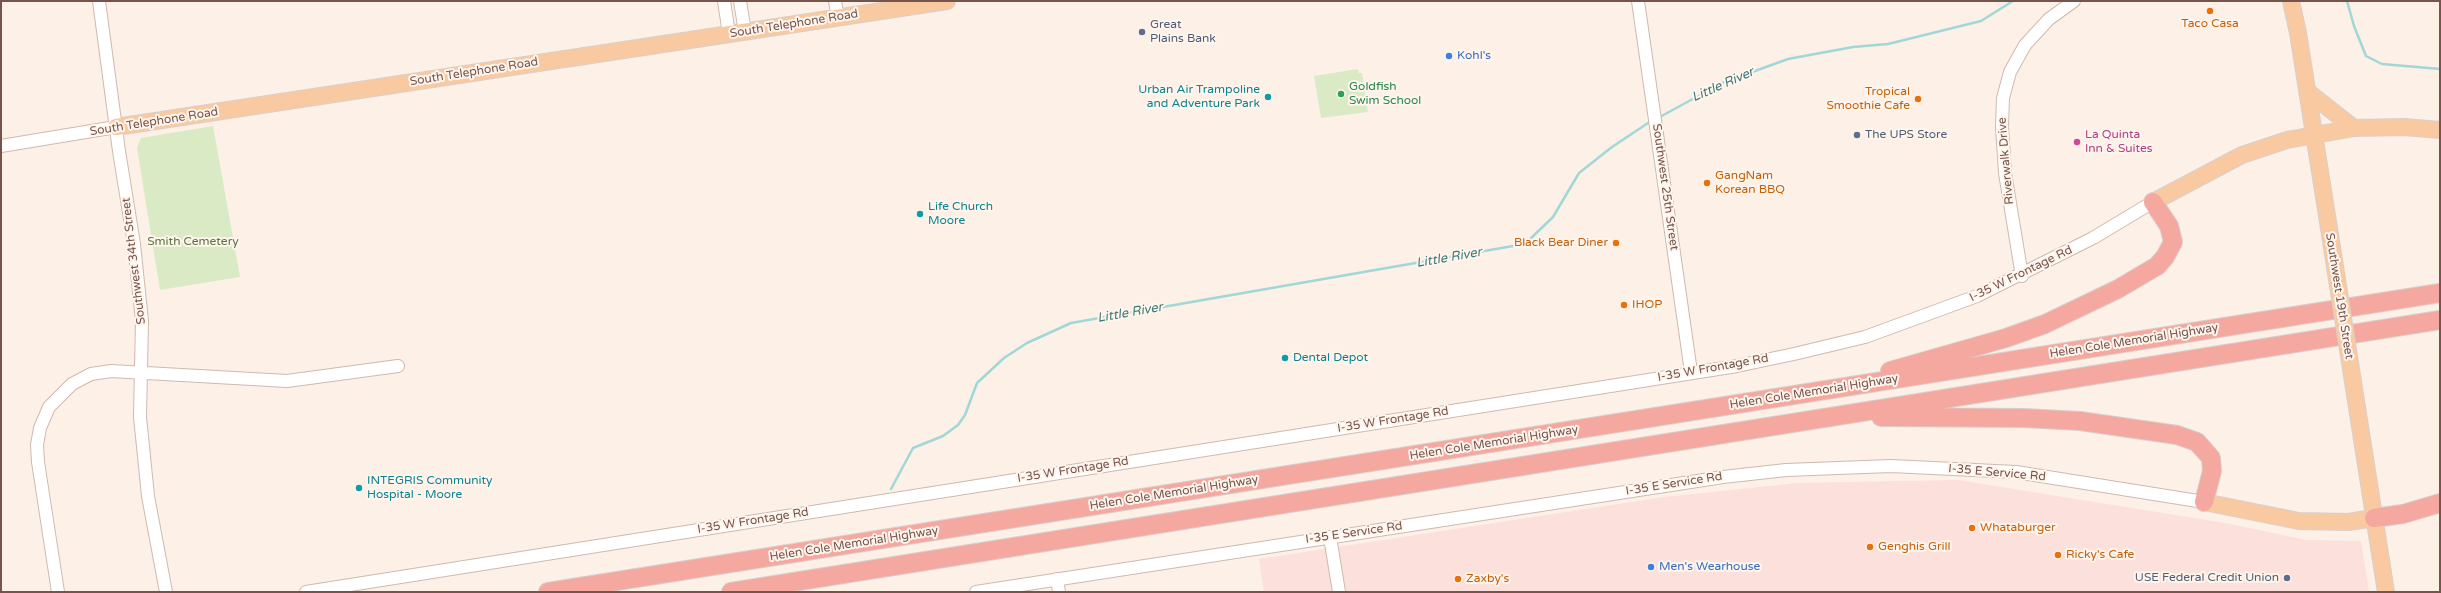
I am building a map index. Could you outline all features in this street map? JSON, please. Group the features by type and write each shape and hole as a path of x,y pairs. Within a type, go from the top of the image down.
{"highway":[{"path":"1834,389 1932,358 2006,338 2045,324 2081,308 2146,273 2166,257 2173,242 2169,226 2153,202"},
{"name":"Helen Cole Memorial Highway","path":"548,592 2440,293"},
{"path":"731,592 2440,320"},
{"path":"1838,415 1936,418 2023,418 2080,421 2177,435 2197,442 2211,458 2212,471 2204,502"},
{"path":"2374,518 2403,514 2440,503"}],"main road":[{"name":"South Telephone Road","path":"116,127 947,1"},
{"name":"Southwest 19th Street","path":"2291,1 2308,92 2352,382 2386,592"},
{"path":"2308,92 2354,128"},
{"name":"I-35 W Frontage Rd","path":"2153,202 2242,155 2314,133 2354,128 2399,127 2440,130"},
{"name":"I-35 E Service Rd","path":"2204,502 2299,521 2348,522 2374,518"}],"street":[{"name":"Southwest 34th Street","path":"99,1 139,285 142,321 140,417 144,460 166,592"},
{"path":"724,1 729,34"},
{"path":"740,1 745,32"},
{"path":"835,1 838,18"},
{"name":"Southwest 25th Street","path":"1638,1 1691,372"},
{"name":"Riverwalk Drive","path":"2022,276 2005,173 2002,127 2003,98 2010,72 2025,45 2049,19 2074,1"},
{"name":"South Telephone Road","path":"1,146 116,127"},
{"name":"I-35 W Frontage Rd","path":"306,592 1691,372 1794,354 1864,337 1977,296 2022,276 2094,238 2153,202"},
{"path":"58,592 38,462 40,428 49,407 72,384 90,374 111,371 287,382 398,366"},
{"name":"I-35 E Service Rd","path":"976,592 1330,536 1723,477 1822,468 1891,466 2016,472 2204,502"},
{"path":"1330,536 1339,592"},
{"path":"1057,579 1059,592"}],"shaded area":[{"path":"1958,480 2225,523 2307,540 2361,541 2369,592 1264,592 1259,559 1664,497 1798,483"}],"green space":[{"name":"Goldfish Swim School","path":"1358,69 1359,73 1362,73 1368,112 1321,118 1314,76"},
{"name":"Smith Cemetery","path":"213,126 240,277 160,290 137,148 141,138"}],"waterway":[{"name":"Little River","path":"1658,118 1722,83 1788,59 1853,47 1888,44 1981,21 2013,1"},
{"path":"2347,1 2354,26 2366,56 2382,64 2440,69"},
{"name":"Little River","path":"891,489 913,448 943,436 958,425 965,415 977,383 1004,358 1027,343 1071,323 1513,246 1528,241 1553,217 1579,173 1612,147 1651,121"}],"place":[{"name":"Taco Casa","path":"2210,11"},
{"name":"Great Plains Bank","path":"1142,32"},
{"name":"Kohl's","path":"1449,56"},
{"name":"Goldfish Swim School","path":"1341,94"},
{"name":"Urban Air Trampoline and Adventure Park","path":"1268,97"},
{"name":"Tropical Smoothie Cafe","path":"1918,99"},
{"name":"The UPS Store","path":"1857,135"},
{"name":"La Quinta Inn & Suites","path":"2077,142"},
{"name":"GangNam Korean BBQ","path":"1707,183"},
{"name":"Life Church Moore","path":"920,214"},
{"name":"Black Bear Diner","path":"1616,243"},
{"name":"IHOP","path":"1624,305"},
{"name":"Dental Depot","path":"1285,358"},
{"name":"INTEGRIS Community Hospital - Moore","path":"359,488"},
{"name":"Whataburger","path":"1972,528"},
{"name":"Genghis Grill","path":"1870,547"},
{"name":"Ricky's Cafe","path":"2058,555"},
{"name":"Men's Wearhouse","path":"1651,567"},
{"name":"USE Federal Credit Union","path":"2287,578"},
{"name":"Zaxby's","path":"1458,579"}]}
